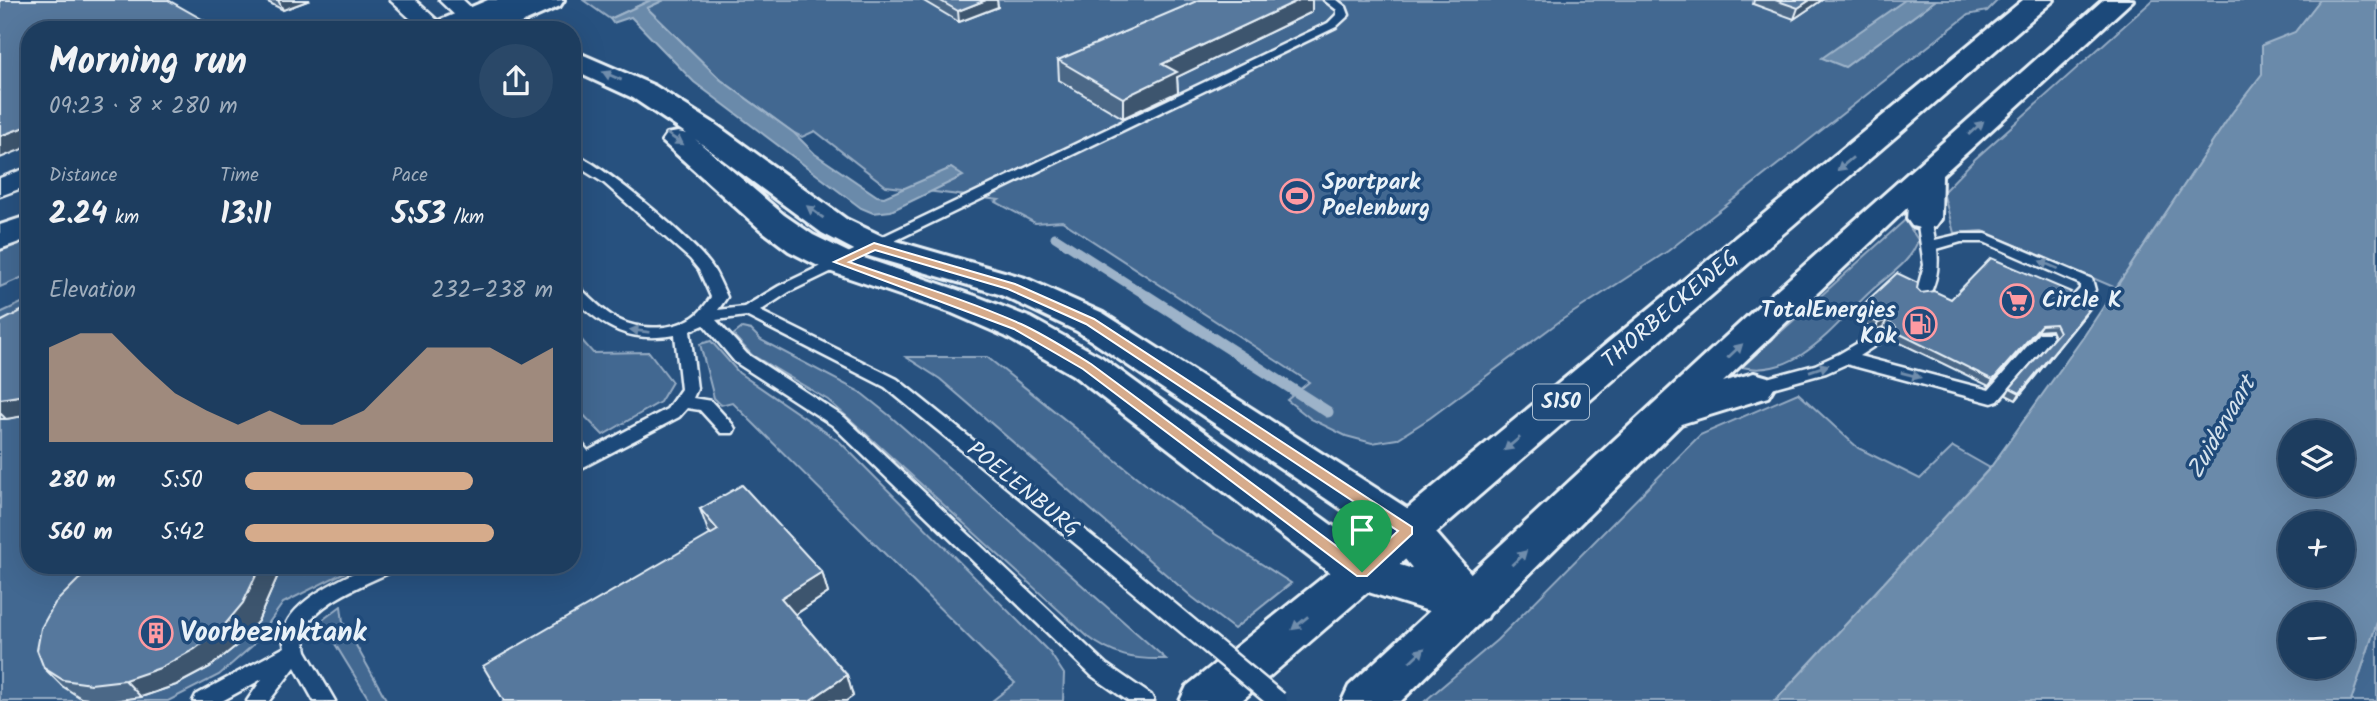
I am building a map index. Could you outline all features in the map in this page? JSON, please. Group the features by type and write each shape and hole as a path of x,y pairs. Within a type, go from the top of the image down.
{"main road":[{"path":"480,20 511,0"},
{"path":"480,20 550,0"},
{"path":"1367,701 1667,414 1926,173 2119,0"},
{"name":"THORBECKEWEG","path":"1205,701 1362,572 2035,2"},
{"path":"581,63 644,92 704,131 834,226 857,254 1018,327 1087,366 1362,572 1470,605"},
{"path":"581,88 648,121 689,148 772,222 801,243 1012,286 1090,322 1408,531 1470,605"},
{"path":"1926,173 1927,232"},
{"path":"0,219 21,210"},
{"path":"0,238 21,229"},
{"path":"1667,414 1754,387"}],"street":[{"path":"401,0 428,21"},
{"path":"0,188 21,180"}],"lane":[{"path":"581,297 622,328 641,332 660,332 682,327 705,316 748,311 784,289 1332,25 1343,15 1342,9 1330,0"},
{"path":"581,163 609,180 706,269 719,297 705,316"},
{"path":"1923,294 1931,278 1933,262 1927,232 1961,238 1986,238 2087,282 2088,290 2075,303"},
{"name":"POELENBURG","path":"748,311 891,383 1278,701"},
{"path":"705,316 741,358 812,401 838,421 1099,670 1144,701"},
{"path":"581,462 673,413 683,402 689,389 682,327"},
{"path":"1754,387 1820,369 1845,358 1882,334"},
{"path":"1845,358 1992,397 2045,337"},
{"path":"683,402 705,405 727,429"},
{"path":"325,701 293,643 292,628 304,611 372,574"},
{"path":"203,701 297,650"},
{"path":"257,701 297,650"}],"shaded area":[{"path":"583,0 651,0 610,19"},
{"name":"Sportpark Poelenburg","path":"664,0 1913,0 1845,67 1936,0 1998,0 1987,11 1968,15 1668,251 1560,321 1430,418 1397,439 1372,443 1346,436 1311,419 1287,400 1309,382 1062,221 1035,223 996,202 999,200 886,186 815,131 802,137 794,133 721,80 647,8"},
{"path":"2153,0 2320,0 2232,113 2116,288 1983,231 1954,233 1943,192 1975,159"},
{"path":"1905,220 1918,240 1910,256 1829,333 1798,357 1781,365 1762,369 1742,367"},
{"path":"21,240 21,278 0,287 0,248"},
{"path":"21,303 21,574 341,574 283,603 252,646 219,675 168,701 0,701 0,313"},
{"path":"742,328 751,330 761,340 860,392 1166,659 1143,659 1124,655 1087,636 828,400 752,355 733,335"},
{"path":"581,339 593,353 649,352 672,382 660,402 603,435 581,412"},
{"path":"711,341 739,373 840,442 1050,653 1064,674 1063,701 992,701 1015,683 732,402 721,405 714,398 700,344"},
{"path":"906,357 987,357 1149,487 1291,583 1234,629 1192,597 940,379"},
{"path":"1798,393 1858,448 1920,479 1953,447 1990,468 1775,701 1425,701 1497,640 1700,435"},
{"path":"341,606 343,622 387,701 370,701 321,621"},
{"path":"2377,622 2377,701 2351,701"}],"water":[{"path":"651,0 664,0 647,8 721,80 794,133 815,154 877,196 884,197 951,168 963,176 891,211 873,213 861,208 694,82 631,17 613,23 610,19"},
{"path":"1905,0 1936,0 1845,67 1822,58"},
{"name":"Zuidervaart","path":"2320,0 2377,0 2377,622 2351,701 1775,701 1990,468 2082,339 2232,113 2262,74 2262,45 2295,32"}],"building":[{"path":"0,0 168,0 205,21 21,21 21,128 0,136"},
{"path":"939,0 986,0 958,11"},
{"path":"1199,0 1299,0 1162,64 1177,72 1123,98 1058,60"},
{"path":"1775,0 1810,0 1798,8"},
{"path":"1991,258 2071,292 2068,296 2072,301 2087,300 2094,303 2020,393 2010,388 2059,332 2055,324 2041,325 1993,380 1894,331 1896,327 1887,320 1878,323 1855,312 1897,273 1918,283 1917,289 1921,293 1934,291 1951,299"},
{"path":"21,311 21,396 0,399 0,322"},
{"path":"742,485 822,572 781,598 847,675 809,701 504,701 483,666 718,530 700,509"},
{"name":"Voorbezinktank","path":"86,574 257,574 243,603 223,627 195,649 160,668 125,680 91,684 63,680 44,668 37,650 41,628 55,603"}],"waterway":[{"path":"1055,237 1150,298"},
{"path":"1147,296 1328,412"}],"place":[{"name":"Sportpark Poelenburg","path":"1297,196"},
{"name":"Circle K","path":"2017,301"},
{"name":"TotalEnergies Kok","path":"1920,324"},
{"name":"Voorbezinktank","path":"156,633"}],"route":[{"path":"874,246 1012,286 1090,322 1135,349 1408,531 1362,572 1087,366 1055,346 965,305 839,262 874,246"}]}
